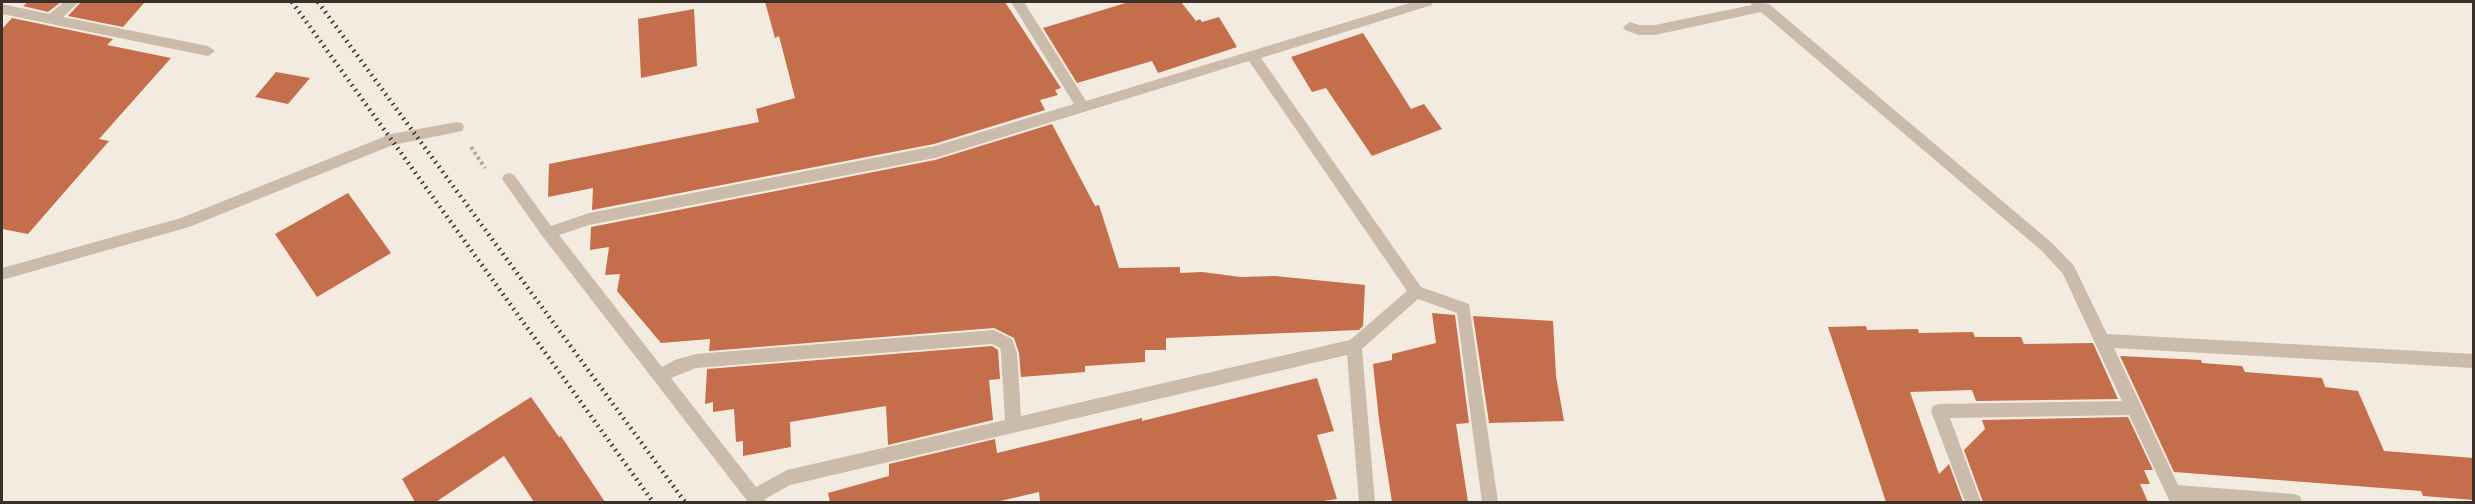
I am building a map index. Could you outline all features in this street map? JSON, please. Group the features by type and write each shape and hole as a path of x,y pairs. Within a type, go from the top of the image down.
{"street":[{"path":"51,19 72,2"},
{"path":"1018,2 1083,107"},
{"path":"548,233 589,219 936,152 1427,2"},
{"path":"1630,27 1655,30 1761,4 2047,248 2069,270 2175,497 2294,502"},
{"path":"2,9 208,51"},
{"path":"1252,55 1416,292 1464,309 1490,502"},
{"path":"2,274 184,223 391,140 457,127"},
{"path":"508,179 756,500 787,478 1354,346 1416,292"},
{"path":"659,377 681,365 696,361 994,336 1006,344 1009,353 1013,426"},
{"path":"2102,341 2474,361"},
{"path":"1354,346 1367,502"},
{"path":"1973,502 1939,411 2134,408"}],"path":[{"path":"457,127 490,176 508,179"}],"building":[{"path":"28,2 61,2 48,12 23,6"},
{"path":"81,2 145,2 123,27 68,16"},
{"path":"765,2 1005,2 1061,88 1055,90 1058,95 1040,100 1045,110 934,144 592,210 593,188 548,197 549,164 759,122 756,109 795,98 779,36 775,38"},
{"path":"1129,2 1181,2 1196,21 1200,19 1202,22 1219,17 1237,47 1158,73 1152,61 1077,83 1043,28"},
{"path":"694,9 697,66 641,78 638,19"},
{"path":"12,18 113,39 107,45 171,58 99,139 109,141 28,234 2,229 2,29"},
{"path":"1363,33 1411,109 1424,104 1442,129 1372,156 1326,88 1312,92 1291,57"},
{"path":"276,72 310,78 288,104 255,97"},
{"path":"1052,124 1095,206 1099,205 1119,268 1180,267 1180,273 1202,272 1241,277 1275,276 1365,285 1363,326 1359,330 1166,338 1166,350 1145,350 1145,362 1085,366 1085,372 1021,377 1019,353 1014,338 994,328 709,351 710,339 661,343 617,291 620,274 605,275 609,247 590,250 591,227 935,160"},
{"path":"348,193 391,253 317,297 275,234"},
{"path":"1432,313 1455,315 1469,423 1456,424 1468,502 1392,502 1373,364 1392,360 1392,354 1436,343"},
{"path":"1473,316 1553,321 1556,376 1564,421 1489,423"},
{"path":"1866,326 1867,330 1918,329 1919,333 1973,332 1975,337 2021,337 2024,344 2093,343 2118,399 1976,401 1972,390 1910,392 1939,474 1949,464 1963,502 1886,502 1828,327"},
{"path":"992,346 998,350 1000,379 989,380 993,420 888,445 886,406 790,422 791,447 743,456 743,441 736,442 734,409 713,412 713,402 705,404 707,369"},
{"path":"2120,356 2201,360 2202,363 2242,366 2245,372 2322,378 2325,387 2358,391 2384,451 2474,458 2474,500 2423,496 2421,491 2174,472"},
{"path":"1317,378 1334,431 1317,435 1337,499 1317,502 1040,502 1039,492 996,502 830,502 828,493 889,476 889,464 995,439 997,453 1142,418 1142,421"},
{"path":"531,397 559,437 561,436 605,502 534,502 504,456 436,502 415,502 402,479"},
{"path":"2128,417 2153,470 2144,470 2150,484 2140,484 2148,502 1983,502 1964,450 1985,429 1982,420"}],"railway":[{"path":"292,2 653,502"},
{"path":"318,2 685,502"}]}
